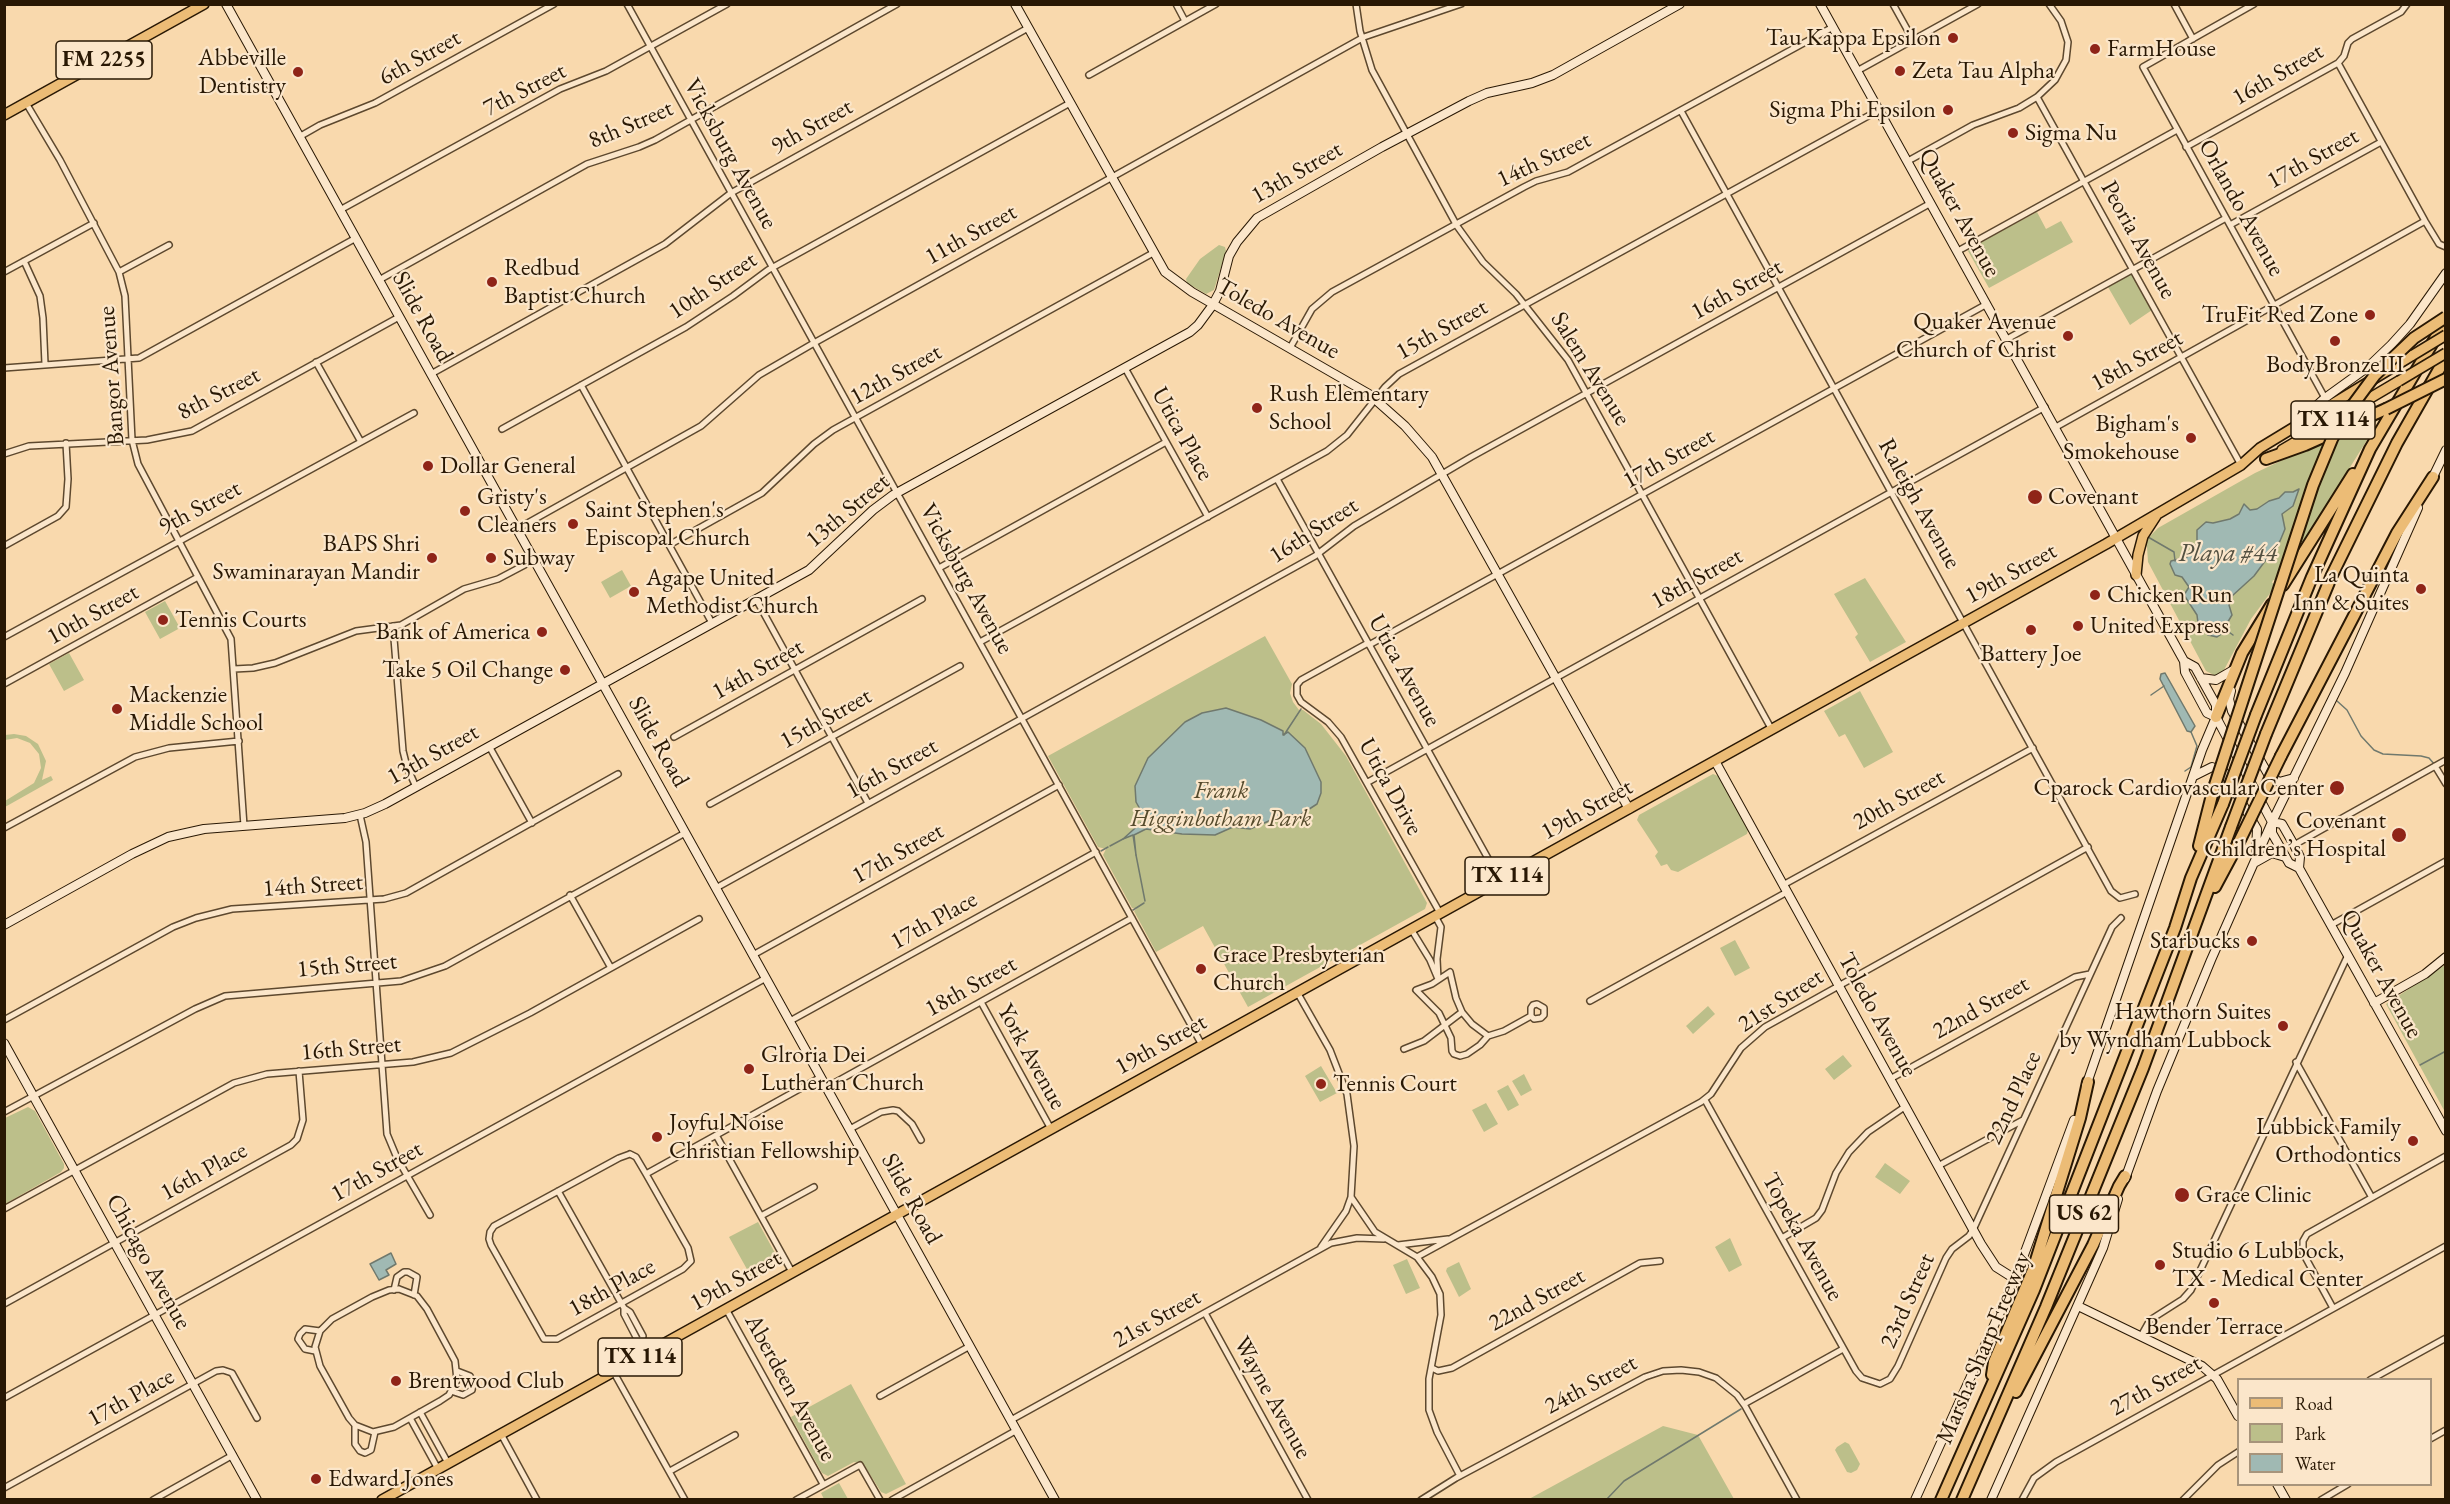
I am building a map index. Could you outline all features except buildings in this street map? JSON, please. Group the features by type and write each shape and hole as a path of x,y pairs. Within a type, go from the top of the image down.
{"highway":[{"name":"Marsha Sharp Freeway","path":"1941,1500 2034,1290 2175,928 2191,878 2223,804 2312,577 2370,449 2445,319"},
{"name":"US 62","path":"2191,878 2213,791 2313,485 2332,439 2349,410 2375,375 2414,338 2445,319"},
{"name":"Marsha Sharp Freeway","path":"1962,1500 2046,1307 2143,1068 2266,734 2332,575 2397,443 2445,355"},
{"path":"2266,459 2305,445 2445,379"},
{"path":"2216,717 2235,669 2252,637 2307,545 2370,449"},
{"name":"US 62","path":"2195,924 2397,533 2433,477"},
{"path":"1988,1396 1994,1362 2033,1270 2056,1199 2088,1082"},
{"path":"1975,1469 2093,1245 2125,1176"}],"main road":[{"name":"FM 2255","path":"4,115 204,4"},
{"name":"Slide Road","path":"226,4 1055,1500"},
{"name":"Toledo Avenue","path":"1015,4 1165,272 1173,280 1375,399 1410,432 1432,457 1629,809"},
{"name":"13th Street","path":"4,925 168,837 204,829 336,819 379,807 416,787 809,570 873,510 897,492 1190,332 1198,326 1213,304 1220,291 1229,256 1241,236 1257,218 1407,134 1487,93 1532,83 1553,75 1680,4"},
{"name":"Quaker Avenue","path":"1820,4 2184,661 2185,672 2207,712 2216,717"},
{"path":"2284,434 2325,398 2361,373 2391,345 2434,292 2445,273"},
{"name":"19th Street","path":"382,1500 2116,538 2241,465 2260,448 2445,336"},
{"name":"19th Street","path":"2241,465 2266,459 2445,355"},
{"name":"US 62","path":"2433,477 2445,450"},
{"path":"1991,1500 2103,1248 2125,1176 2199,990 2272,822 2345,673 2433,477"},
{"path":"2136,575 2143,536 2159,513"},
{"name":"Quaker Avenue","path":"2184,661 2195,667 2216,705 2216,717 2272,822 2271,833 2289,863 2299,868 2445,1131"},
{"path":"2201,678 2216,680 2235,669"},
{"path":"2235,669 2229,699 2232,711 2273,780 2282,782 2294,777"},
{"name":"Marsha Sharp Freeway","path":"1915,1500 2015,1279 2042,1212 2193,776 2216,717"},
{"name":"Toledo Avenue","path":"1715,761 1973,1230 1996,1267 2015,1279"},
{"path":"2193,776 2212,767 2224,772 2257,829 2254,863"},
{"name":"Quaker Avenue","path":"2272,822 2282,824 2300,857 2299,868"},
{"path":"2254,863 2272,853 2286,857"},
{"path":"2374,1002 2425,974 2445,957"},
{"name":"Chicago Avenue","path":"4,1043 257,1500"},
{"path":"2078,1306 2187,1357 2214,1375 2237,1414"},
{"path":"2278,1486 2286,1500"}],"street":[{"name":"6th Street","path":"299,136 375,103 554,4"},
{"name":"Vicksburg Avenue","path":"627,4 1202,1045"},
{"name":"7th Street","path":"340,210 560,90 606,71 727,4"},
{"name":"8th Street","path":"379,280 586,164 639,147 690,120 897,4"},
{"path":"1176,4 1185,21"},
{"path":"1089,75 1216,4"},
{"name":"Salem Avenue","path":"1356,4 1362,39 1371,70 1456,224 1483,262 1525,304 1568,360 1772,730"},
{"name":"11th Street","path":"517,529 701,426 759,375 814,343 1362,39 1461,4"},
{"path":"1893,4 1912,40"},
{"path":"1857,71 1978,4"},
{"path":"1908,161 1973,125 2019,108 2037,97 2055,80 2062,69 2068,51 2066,31 2049,4"},
{"path":"2174,4 2193,39 2254,4"},
{"name":"16th Street","path":"2186,147 2338,63 2352,39 2401,12 2407,4"},
{"name":"14th Street","path":"1290,348 1304,321 1321,300 1536,181 1568,172 1833,27"},
{"name":"9th Street","path":"431,374 665,244 731,193 1028,28"},
{"name":"Orlando Avenue","path":"2193,39 2142,67 2325,398"},
{"path":"2338,63 2425,221 2439,244 2445,247"},
{"name":"Peoria Avenue","path":"2037,97 2241,465"},
{"name":"Bangor Avenue","path":"26,103 60,160 120,272 125,296 132,440 138,464 231,639 244,826"},
{"name":"10th Street","path":"502,429 695,321 772,267 1070,103"},
{"name":"Raleigh Avenue","path":"1681,111 2115,896 2124,898 2134,894"},
{"name":"15th Street","path":"980,642 1327,451 1341,440 1394,377 1879,111"},
{"path":"1958,251 2177,130"},
{"name":"17th Street","path":"2230,225 2381,142"},
{"name":"16th Street","path":"716,888 1318,554 1354,526 1587,393 1931,203"},
{"path":"2007,339 2226,218"},
{"name":"18th Street","path":"2056,427 2425,221"},
{"path":"4,272 94,223"},
{"path":"4,368 139,358 356,238"},
{"path":"120,272 169,245"},
{"name":"12th Street","path":"669,545 762,493 822,437 855,417 1153,253"},
{"path":"24,261 40,296 45,364"},
{"name":"17th Street","path":"1296,689 1303,678 1499,574 1987,304"},
{"name":"8th Street","path":"4,454 28,446 163,438 192,430 399,317"},
{"path":"316,362 360,442"},
{"name":"Utica Place","path":"1125,368 1208,517"},
{"path":"581,385 712,623"},
{"name":"18th Street","path":"1368,782 2044,407"},
{"name":"9th Street","path":"4,637 414,413"},
{"path":"939,568 1166,442"},
{"path":"4,546 58,516 66,507 68,479 66,443"},
{"name":"Utica Avenue","path":"1277,479 1500,880"},
{"path":"234,669 275,663 356,631 393,626 410,621 464,590 498,579 534,560"},
{"name":"10th Street","path":"4,684 198,577"},
{"path":"756,599 868,803"},
{"name":"14th Street","path":"674,737 922,599"},
{"path":"393,626 403,751 416,787"},
{"name":"15th Street","path":"710,804 960,666"},
{"name":"Utica Drive","path":"1296,689 1298,699 1328,722 1341,737 1368,782 1438,915"},
{"path":"4,828 135,757 169,748 239,741"},
{"path":"489,746 532,823"},
{"name":"20th Street","path":"1590,1001 2033,748"},
{"path":"2294,845 2445,760"},
{"path":"2435,766 2445,784"},
{"name":"14th Street","path":"4,1020 173,927 196,918 232,909 370,901 406,892 618,774"},
{"name":"17th Street","path":"753,955 1059,785"},
{"path":"360,814 366,842 387,1134 391,1147 430,1215"},
{"name":"15th Street","path":"4,1113 195,1009 225,996 401,981 445,966 686,832"},
{"name":"21st Street","path":"1417,1257 1705,1100 1741,1048 1765,1027 2088,848"},
{"name":"17th Place","path":"790,1021 1096,852"},
{"path":"2331,925 2445,861"},
{"path":"570,896 611,968"},
{"path":"1438,915 1441,927 1437,959 1438,979"},
{"name":"18th Street","path":"827,1087 1132,918"},
{"name":"22nd Place","path":"1973,1230 2112,927 2121,918"},
{"name":"16th Street","path":"4,1209 234,1083 267,1074 413,1062 452,1053 521,1018 699,920"},
{"path":"1411,929 1430,960 1438,979"},
{"path":"2141,1336 2150,1320 2183,1299 2191,1290 2348,955"},
{"path":"1488,1035 1472,1024 1462,1011 1456,998 1450,972 1416,990 1433,1006 1444,1023 1451,1038 1452,1051 1457,1056 1473,1051 1488,1035 1504,1031 1531,1016"},
{"name":"22nd Street","path":"1890,1079 2074,977 2090,974"},
{"name":"17th Street","path":"4,1398 766,978"},
{"path":"1297,992 1330,1050 1347,1094 1354,1146 1351,1197 1368,1224 1386,1240 1417,1257 1432,1277 1440,1294 1441,1315 1429,1379 1429,1410 1434,1425 1460,1476"},
{"name":"York Avenue","path":"981,1002 1051,1129"},
{"path":"1404,1049 1424,1041 1462,1011"},
{"path":"2296,1062 2371,1196"},
{"name":"16th Place","path":"4,1304 291,1145 297,1139 303,1120 299,1071"},
{"path":"648,1352 642,1341 637,1339 624,1314 623,1306 558,1191 630,1154 636,1157 646,1174 821,1077"},
{"name":"Topeka Avenue","path":"1705,1100 1843,1349 1862,1378 1874,1383"},
{"path":"1782,1238 1816,1218 1822,1210 1836,1173 1849,1152 1868,1132 1906,1106"},
{"path":"850,1129 880,1112 893,1110 898,1111 918,1130 921,1140"},
{"path":"1938,1166 2024,1119"},
{"path":"716,1135 792,1272"},
{"path":"2333,1308 2303,1251 2304,1238 2310,1231 2445,1156"},
{"name":"18th Place","path":"558,1191 494,1226 489,1239 538,1332 544,1339 557,1339 623,1306 683,1269 691,1261 688,1248 646,1174"},
{"path":"761,1216 814,1187"},
{"name":"21st Street","path":"1320,1249 1346,1211 1351,1197"},
{"name":"23rd Street","path":"1874,1383 1880,1384 1890,1379 1898,1366 1946,1258 1952,1249 1973,1230"},
{"name":"21st Street","path":"1011,1420 1320,1249 1357,1238 1386,1240"},
{"path":"1398,1245 1453,1239"},
{"name":"27th Street","path":"2022,1500 2040,1473 2445,1246"},
{"name":"22nd Street","path":"1432,1368 1438,1371 1452,1368 1640,1263 1660,1261"},
{"path":"394,1290 397,1277 408,1272 417,1276 414,1295"},
{"path":"394,1290 409,1292 427,1309 452,1353 457,1380 451,1391 440,1401 394,1427 375,1432 355,1425 349,1418 320,1366 315,1351 320,1331 332,1319 372,1297 394,1290"},
{"name":"Aberdeen Avenue","path":"726,1309 823,1484 860,1465 880,1500"},
{"name":"Wayne Avenue","path":"1205,1313 1308,1500"},
{"path":"315,1351 303,1347 298,1339 305,1329 320,1331"},
{"path":"2374,1378 2445,1338"},
{"path":"880,1396 970,1346"},
{"path":"1797,1500 1744,1404 1843,1349"},
{"name":"17th Place","path":"4,1488 216,1371 227,1371 238,1382 257,1418"},
{"path":"451,1391 463,1395 472,1390 473,1384 470,1376 457,1371"},
{"path":"613,1371 685,1500"},
{"name":"24th Street","path":"1421,1500 1460,1476 1645,1377 1663,1371 1699,1372 1716,1378 1744,1404"},
{"path":"420,1412 448,1463"},
{"path":"410,1418 438,1468"},
{"path":"355,1425 355,1444 360,1451 365,1453 371,1450 375,1432"},
{"path":"892,1500 1017,1430"},
{"path":"2432,1438 2445,1430"},
{"path":"501,1434 537,1500"},
{"path":"670,1471 735,1435"},
{"path":"2183,1500 2218,1465 2237,1453"},
{"path":"153,1500 233,1455"},
{"path":"796,1500 823,1484"},
{"path":"2321,1500 2346,1486"}],"green space":[{"path":"2037,212 2046,229 2061,221 2073,242 1989,288 1968,251"},
{"path":"1219,245 1225,247 1226,251 1214,290 1206,294 1187,283 1186,279 1200,259"},
{"path":"2130,274 2152,310 2130,325 2108,287"},
{"path":"2381,414 2368,435 2365,436 2367,440 2316,522 2276,581 2273,580 2272,583 2275,584 2271,592 2251,619 2224,670 2216,676 2206,671 2148,562 2145,544 2147,539 2158,528 2255,473"},
{"path":"622,570 631,586 610,598 601,582"},
{"path":"1865,578 1906,642 1870,662 1855,637 1858,634 1834,594"},
{"name":"Tennis Courts","path":"165,601 180,628 160,639 145,612"},
{"name":"Frank Higginbotham Park","path":"1265,636 1292,684 1290,693 1293,702 1299,710 1303,710 1321,724 1346,756 1427,903 1425,909 1248,1007 1203,926 1156,952 1134,911 1137,908 1132,908 1103,855 1106,849 1098,847 1048,756"},
{"path":"69,653 84,680 64,691 49,664"},
{"path":"1860,691 1893,752 1864,768 1845,734 1839,737 1824,711"},
{"path":"5,735 26,736 38,744 46,761 42,780 51,776 53,780 5,807 5,801 34,783 41,768 39,754 30,743 17,738 5,740"},
{"path":"1713,774 1718,776 1748,830 1747,834 1678,872 1671,870 1667,864 1661,866 1655,856 1658,852 1637,820 1639,815"},
{"path":"1735,940 1750,968 1735,976 1720,948"},
{"path":"2445,965 2445,1112 2386,1004"},
{"path":"1708,1006 1715,1014 1693,1034 1686,1026"},
{"path":"1843,1055 1852,1066 1834,1080 1825,1069"},
{"name":"Tennis Court","path":"1321,1066 1337,1093 1320,1102 1305,1076"},
{"path":"1524,1074 1532,1090 1521,1096 1512,1081"},
{"path":"1508,1085 1519,1105 1508,1111 1497,1091"},
{"path":"1486,1103 1498,1124 1484,1132 1472,1110"},
{"path":"28,1107 35,1111 64,1164 64,1168 61,1172 5,1204 5,1118"},
{"path":"1885,1163 1910,1181 1900,1194 1875,1177"},
{"path":"758,1222 781,1264 753,1280 729,1237"},
{"path":"1730,1238 1742,1265 1729,1272 1715,1247"},
{"path":"1407,1259 1420,1288 1406,1294 1393,1265"},
{"path":"1459,1262 1471,1289 1459,1297 1446,1271 1447,1268"},
{"path":"851,1384 906,1484 886,1494 881,1492 864,1465 854,1462 828,1476 822,1473 791,1417"},
{"path":"1663,1426 1698,1435 1734,1499 1529,1499"},
{"path":"1845,1442 1849,1444 1860,1464 1857,1470 1851,1473 1847,1472 1835,1450"},
{"path":"839,1483 848,1499 824,1499 821,1493"}],"water":[{"name":"Playa #44","path":"2299,489 2293,506 2282,514 2285,529 2280,541 2254,576 2232,596 2229,605 2232,615 2220,635 2217,637 2208,635 2198,623 2197,615 2184,595 2189,587 2182,577 2175,575 2171,561 2187,557 2197,544 2197,530 2206,522 2213,523 2230,519 2239,514 2244,504 2250,510 2257,509 2279,498 2285,492"},
{"path":"2165,673 2195,726 2191,732 2187,731 2160,679 2161,674"},
{"path":"1226,708 1261,720 1283,731 1283,735 1288,732 1305,748 1321,782 1321,793 1317,804 1300,815 1283,815 1250,829 1233,827 1215,835 1182,834 1146,829 1134,835 1136,855 1133,835 1123,839 1143,821 1136,802 1135,786 1148,758 1185,722 1202,713"},
{"path":"391,1253 396,1264 386,1270 389,1275 379,1280 370,1264"}],"waterway":[{"path":"2148,537 2174,552 2175,561"},
{"path":"2226,630 2233,635"},
{"path":"2151,695 2164,686"},
{"path":"2337,701 2347,710 2361,736 2374,750 2383,754 2421,756 2429,758 2435,765"},
{"path":"1284,735 1301,709"},
{"path":"2185,771 2191,767 2197,746 2191,732"},
{"path":"1110,846 1123,839"},
{"path":"1101,851 1108,847"},
{"path":"1136,855 1145,901"},
{"path":"1133,910 1144,903"},
{"path":"2420,1065 2446,1051"},
{"path":"1606,1500 1624,1481 1741,1409"}],"place":[{"name":"Tau Kappa Epsilon","path":"1953,38"},
{"name":"FarmHouse","path":"2095,49"},
{"name":"Zeta Tau Alpha","path":"1900,71"},
{"name":"Abbeville Dentistry","path":"298,72"},
{"name":"Sigma Phi Epsilon","path":"1948,110"},
{"name":"Sigma Nu","path":"2013,133"},
{"name":"Redbud Baptist Church","path":"492,282"},
{"name":"TruFit Red Zone","path":"2370,315"},
{"name":"Quaker Avenue Church of Christ","path":"2068,336"},
{"name":"BodyBronzeIII","path":"2335,341"},
{"name":"Rush Elementary School","path":"1257,408"},
{"name":"Bigham's Smokehouse","path":"2191,438"},
{"name":"Dollar General","path":"428,466"},
{"name":"Covenant","path":"2035,497"},
{"name":"Gristy's Cleaners","path":"465,511"},
{"name":"Saint Stephen's Episcopal Church","path":"573,524"},
{"name":"BAPS Shri Swaminarayan Mandir","path":"432,558"},
{"name":"Subway","path":"491,558"},
{"name":"La Quinta Inn & Suites","path":"2421,589"},
{"name":"Agape United Methodist Church","path":"634,592"},
{"name":"Chicken Run","path":"2095,595"},
{"name":"Tennis Courts","path":"163,620"},
{"name":"United Express","path":"2078,626"},
{"name":"Battery Joe","path":"2031,630"},
{"name":"Bank of America","path":"542,632"},
{"name":"Take 5 Oil Change","path":"565,670"},
{"name":"Mackenzie Middle School","path":"117,709"},
{"name":"Cparock Cardiovascular Center","path":"2337,788"},
{"name":"Covenant Children’s Hospital","path":"2399,835"},
{"name":"Starbucks","path":"2252,941"},
{"name":"Grace Presbyterian Church","path":"1201,969"},
{"name":"Hawthorn Suites by Wyndham Lubbock","path":"2283,1026"},
{"name":"Glroria Dei Lutheran Church","path":"749,1069"},
{"name":"Tennis Court","path":"1321,1084"},
{"name":"Joyful Noise Christian Fellowship","path":"657,1137"},
{"name":"Lubbick Family Orthodontics","path":"2413,1141"},
{"name":"Grace Clinic","path":"2182,1195"},
{"name":"Studio 6 Lubbock, TX - Medical Center","path":"2160,1265"},
{"name":"Bender Terrace","path":"2214,1303"},
{"name":"Brentwood Club","path":"396,1381"},
{"name":"Edward Jones","path":"316,1479"}]}
